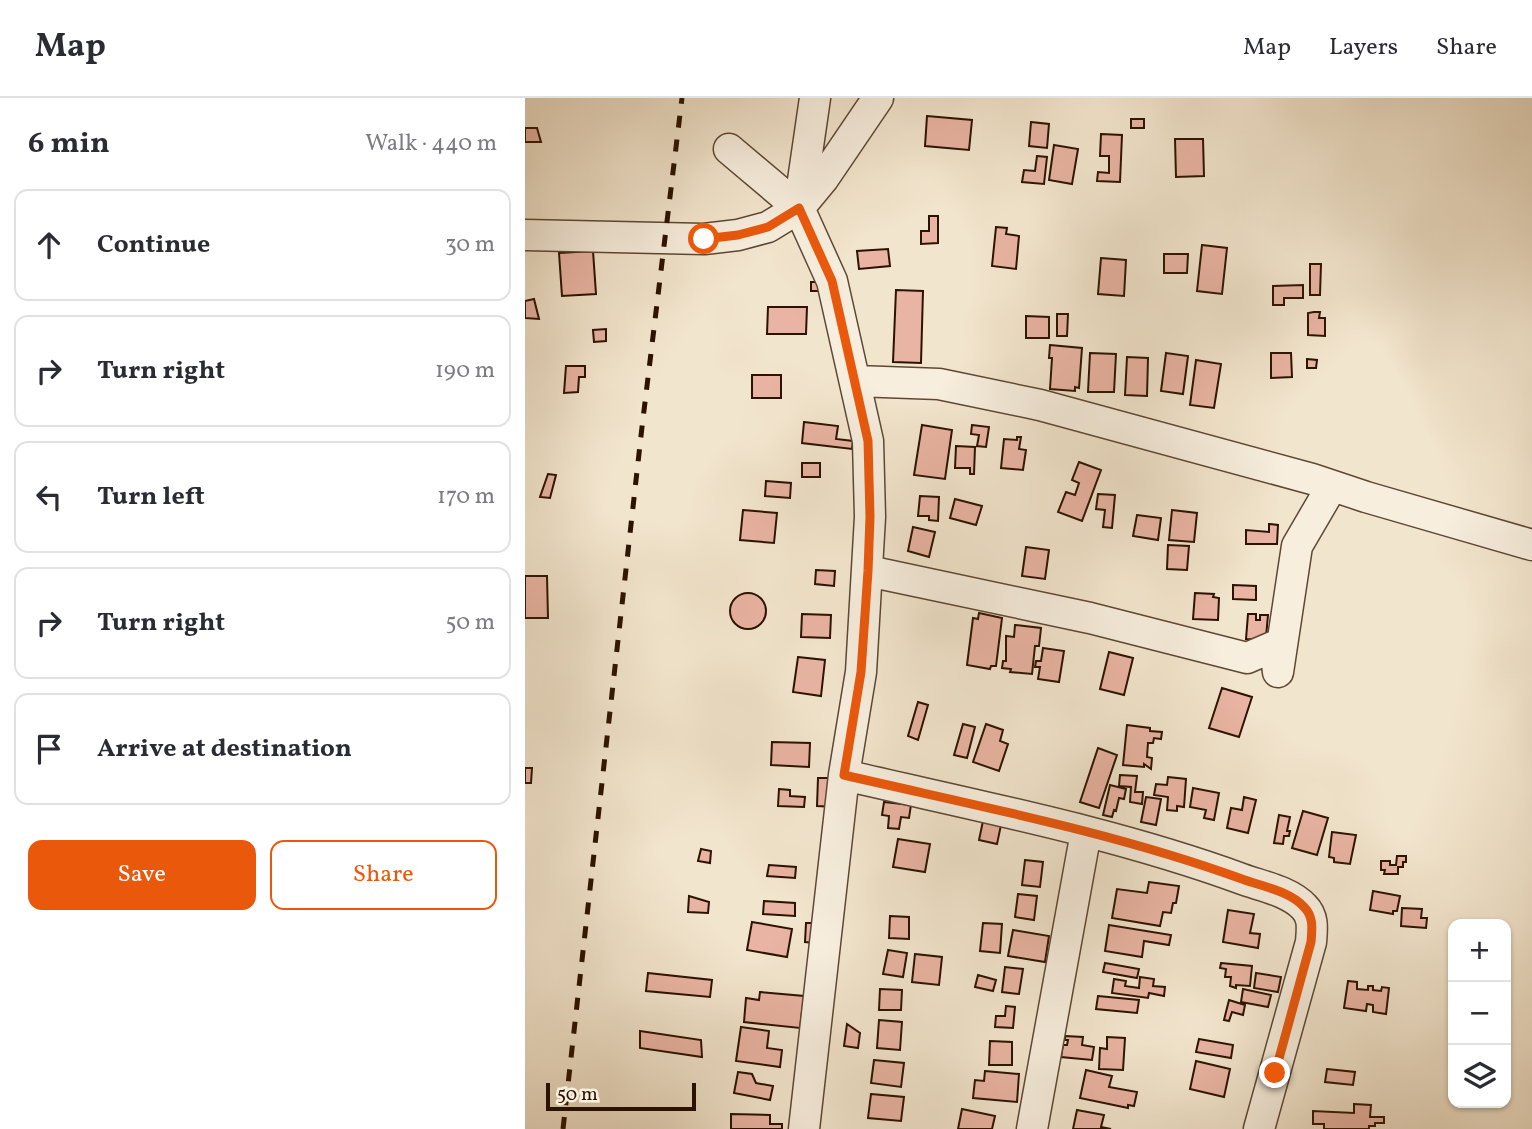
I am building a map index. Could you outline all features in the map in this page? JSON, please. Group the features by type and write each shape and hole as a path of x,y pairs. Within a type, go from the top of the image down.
{"street":[{"path":"799,208 815,98"},
{"path":"525,235 704,239 738,235 768,227 799,208 837,159 878,98"},
{"path":"729,149 799,208 832,281 868,441 870,517 861,672 844,775 804,1129"},
{"path":"856,381 939,384 1040,405 1532,545"},
{"path":"868,571 1077,615 1247,658 1275,646 1278,672 1297,546 1332,486"},
{"path":"844,775 1086,832 1187,859 1289,896 1305,907 1313,923 1311,942 1259,1129"},
{"path":"1032,1129 1086,832"}],"building":[{"path":"927,116 972,120 969,150 925,146"},
{"path":"1131,119 1144,119 1144,128 1131,128"},
{"path":"1031,122 1049,124 1047,148 1029,146"},
{"path":"525,128 537,128 541,142 525,142"},
{"path":"1101,134 1122,135 1120,182 1097,181 1098,172 1109,173 1109,156 1100,156"},
{"path":"1175,139 1203,139 1204,176 1176,177"},
{"path":"1054,145 1078,149 1072,184 1049,180"},
{"path":"1037,156 1047,157 1044,184 1022,182 1024,170 1035,171"},
{"path":"929,216 938,216 938,243 921,244 921,231 929,231"},
{"path":"996,227 1007,228 1006,234 1019,236 1016,269 992,266"},
{"path":"1202,245 1227,248 1222,294 1197,291"},
{"path":"888,249 890,266 859,269 857,251"},
{"path":"593,251 596,294 562,296 559,253"},
{"path":"1164,254 1188,254 1187,273 1164,273"},
{"path":"1101,258 1126,260 1124,296 1098,294"},
{"path":"1310,264 1321,264 1320,295 1310,295"},
{"path":"811,282 823,282 822,291 811,291"},
{"path":"1303,285 1303,298 1284,298 1284,305 1273,305 1273,286"},
{"path":"896,290 923,291 921,363 893,362"},
{"path":"534,299 539,319 525,318 525,301"},
{"path":"768,307 807,307 806,334 767,334"},
{"path":"1320,312 1319,318 1325,318 1325,336 1308,335 1308,313"},
{"path":"1057,314 1068,314 1067,336 1057,336"},
{"path":"1026,316 1049,317 1049,338 1026,338"},
{"path":"606,329 606,341 594,342 593,330"},
{"path":"1050,345 1082,348 1079,388 1075,387 1075,391 1050,389"},
{"path":"1090,353 1116,354 1114,392 1088,392"},
{"path":"1166,353 1188,356 1183,394 1161,391"},
{"path":"1271,353 1291,353 1292,377 1271,378"},
{"path":"1127,357 1148,358 1147,396 1125,395"},
{"path":"1307,359 1317,360 1316,368 1307,368"},
{"path":"1196,360 1221,364 1214,408 1190,405"},
{"path":"566,366 585,366 585,377 579,377 578,392 564,393"},
{"path":"752,375 781,375 781,398 752,398"},
{"path":"804,422 838,426 836,439 853,441 852,449 802,443"},
{"path":"922,425 952,430 945,479 914,475"},
{"path":"972,425 989,427 986,447 977,446 979,435 971,434"},
{"path":"1017,437 1021,437 1019,449 1026,450 1023,470 1001,468 1004,439 1017,440"},
{"path":"956,446 975,447 974,474 970,474 970,468 955,468"},
{"path":"1079,462 1101,470 1082,521 1058,512 1066,492 1075,495 1079,483 1072,480"},
{"path":"802,463 820,463 820,477 802,477"},
{"path":"548,474 556,475 550,498 540,497"},
{"path":"766,481 791,483 790,498 765,496"},
{"path":"1098,494 1115,495 1112,528 1103,527 1105,510 1096,509"},
{"path":"920,496 939,497 938,521 929,520 929,516 918,516"},
{"path":"955,499 982,506 976,525 950,518"},
{"path":"743,510 777,513 774,543 740,540"},
{"path":"1172,510 1197,513 1194,542 1169,540"},
{"path":"1137,515 1161,518 1158,540 1133,536"},
{"path":"1269,524 1278,525 1277,544 1246,544 1246,530 1269,532"},
{"path":"913,527 935,532 929,557 908,551"},
{"path":"1168,545 1189,546 1187,570 1167,569"},
{"path":"1026,547 1049,550 1045,579 1022,576"},
{"path":"816,570 835,571 834,586 815,584"},
{"path":"525,576 547,576 548,618 525,618"},
{"path":"1233,585 1256,586 1256,600 1233,599"},
{"path":"748,593 761,598 766,611 761,624 748,629 735,624 730,611 735,598"},
{"path":"1195,593 1214,594 1213,597 1219,598 1218,620 1193,619"},
{"path":"979,613 1002,618 996,666 991,666 990,669 967,665 973,618 978,619"},
{"path":"802,614 831,615 830,638 801,637"},
{"path":"1248,614 1256,614 1256,620 1260,620 1260,615 1268,615 1266,637 1263,640 1246,639"},
{"path":"1015,625 1041,628 1039,646 1035,646 1032,674 1010,672 1011,669 1002,668 1003,661 1006,661 1006,636 1014,637"},
{"path":"1043,648 1064,651 1059,682 1038,679 1040,667 1035,667 1036,661 1041,661"},
{"path":"1109,652 1133,658 1124,695 1100,689"},
{"path":"798,657 825,660 821,696 793,692"},
{"path":"1222,688 1252,697 1239,737 1209,728"},
{"path":"918,702 928,705 918,740 908,736"},
{"path":"963,724 975,727 967,758 954,755"},
{"path":"986,724 1003,730 1000,741 1008,744 999,771 973,762"},
{"path":"1127,725 1162,732 1161,739 1154,738 1153,743 1148,743 1147,757 1152,758 1151,769 1144,764 1144,767 1123,765"},
{"path":"772,742 810,743 809,767 771,765"},
{"path":"1098,748 1117,755 1099,808 1080,802"},
{"path":"525,768 532,768 531,783 525,783"},
{"path":"1120,775 1137,776 1135,792 1143,792 1142,804 1130,802 1131,787 1119,786"},
{"path":"1168,777 1186,779 1184,807 1177,806 1177,811 1167,810 1168,797 1154,795 1156,784 1167,785"},
{"path":"818,778 836,778 835,807 817,806"},
{"path":"1110,785 1126,789 1124,799 1119,798 1112,817 1103,815"},
{"path":"1193,788 1219,793 1214,820 1204,818 1206,810 1190,807"},
{"path":"779,789 790,790 790,796 805,797 804,807 778,806"},
{"path":"1146,797 1161,799 1156,825 1141,822"},
{"path":"1244,797 1256,800 1248,833 1227,828 1231,808 1242,810"},
{"path":"884,802 911,805 909,818 901,817 899,829 888,828 889,816 882,815"},
{"path":"1303,811 1328,818 1317,855 1292,848"},
{"path":"1279,815 1290,817 1287,831 1290,831 1289,836 1284,836 1283,844 1274,843"},
{"path":"983,821 1001,825 997,844 979,840"},
{"path":"1332,832 1356,835 1350,864 1334,862 1334,858 1329,857"},
{"path":"898,839 930,844 925,872 893,867"},
{"path":"701,849 711,851 710,863 698,861"},
{"path":"1397,856 1406,856 1403,867 1398,867 1398,874 1384,874 1381,861 1390,861 1390,865 1396,865"},
{"path":"1025,860 1043,862 1040,887 1022,885"},
{"path":"769,865 796,867 795,878 767,876"},
{"path":"1149,882 1179,886 1176,903 1173,903 1171,913 1163,912 1160,926 1112,918 1117,889 1147,893"},
{"path":"1373,891 1400,896 1397,911 1393,911 1393,914 1370,910"},
{"path":"1018,894 1037,896 1034,920 1015,917"},
{"path":"689,896 709,902 708,913 688,912"},
{"path":"764,901 795,903 795,916 763,914"},
{"path":"1402,908 1422,909 1421,918 1427,918 1426,928 1401,926"},
{"path":"1228,910 1254,914 1250,933 1260,934 1258,948 1223,942"},
{"path":"890,916 909,917 909,939 889,938"},
{"path":"752,922 792,929 787,957 747,950"},
{"path":"806,923 816,923 815,943 805,942"},
{"path":"983,923 1002,924 1000,953 980,951"},
{"path":"1109,925 1171,935 1169,945 1144,941 1142,957 1105,951"},
{"path":"1013,930 1049,936 1045,962 1008,956"},
{"path":"888,950 907,953 903,977 883,974"},
{"path":"915,954 942,957 939,985 912,982"},
{"path":"1105,963 1139,969 1137,978 1103,972"},
{"path":"1221,963 1252,966 1250,986 1230,986 1231,977 1225,977 1226,969 1220,968"},
{"path":"1005,967 1023,969 1019,994 1002,992"},
{"path":"648,973 712,980 710,997 646,991"},
{"path":"1256,973 1281,977 1278,992 1254,988"},
{"path":"978,975 996,980 993,991 975,987"},
{"path":"1140,977 1154,979 1153,986 1165,987 1164,996 1149,993 1148,998 1112,993 1114,979 1126,981 1125,986 1139,988"},
{"path":"1348,981 1357,982 1357,989 1368,990 1368,986 1373,986 1373,990 1381,991 1382,987 1389,988 1386,1014 1373,1012 1373,1005 1367,1004 1366,1011 1344,1008"},
{"path":"880,989 902,990 901,1010 879,1010"},
{"path":"1243,989 1271,995 1268,1007 1241,1002"},
{"path":"760,992 804,996 800,1028 744,1022 746,998 759,1000"},
{"path":"1098,996 1139,1000 1137,1013 1096,1009"},
{"path":"1229,1000 1245,1005 1243,1015 1232,1012 1229,1021 1224,1020"},
{"path":"1006,1006 1015,1007 1013,1028 995,1027 996,1016 1005,1016"},
{"path":"879,1020 902,1022 900,1050 877,1048"},
{"path":"847,1024 860,1033 858,1048 844,1046"},
{"path":"741,1027 769,1031 767,1048 782,1050 780,1067 736,1061"},
{"path":"640,1031 701,1040 702,1057 640,1048"},
{"path":"1065,1036 1083,1037 1082,1045 1094,1047 1092,1060 1061,1057 1063,1045 1067,1045 1068,1040 1065,1040"},
{"path":"1107,1037 1125,1038 1123,1070 1099,1069 1100,1048 1107,1049"},
{"path":"1199,1039 1233,1045 1231,1058 1196,1052"},
{"path":"990,1041 1012,1042 1012,1065 989,1065"},
{"path":"874,1060 904,1063 901,1087 871,1083"},
{"path":"1196,1061 1230,1069 1224,1097 1190,1089"},
{"path":"1327,1069 1355,1072 1353,1085 1325,1082"},
{"path":"1086,1070 1112,1076 1109,1087 1137,1092 1134,1106 1128,1105 1128,1108 1080,1098"},
{"path":"985,1071 1019,1074 1017,1102 973,1098 975,1080 984,1081"},
{"path":"738,1072 752,1074 756,1083 773,1086 770,1100 734,1093"},
{"path":"871,1094 904,1097 901,1121 868,1118"},
{"path":"1354,1104 1371,1105 1370,1117 1384,1117 1384,1123 1375,1123 1375,1126 1369,1126 1369,1129 1324,1129 1324,1124 1313,1124 1313,1111 1354,1113"},
{"path":"962,1109 995,1116 992,1129 958,1129"},
{"path":"1077,1110 1104,1115 1101,1127 1111,1129 1073,1129"},
{"path":"731,1114 770,1115 770,1124 782,1124 782,1129 731,1129"}],"railway":[{"path":"563,1129 682,98"}],"route":[{"path":"704,239 738,235 768,227 799,208 832,281 868,441 870,517 861,672 844,775 1086,832 1187,859 1289,896 1305,907 1313,923 1311,942 1275,1073"}]}
